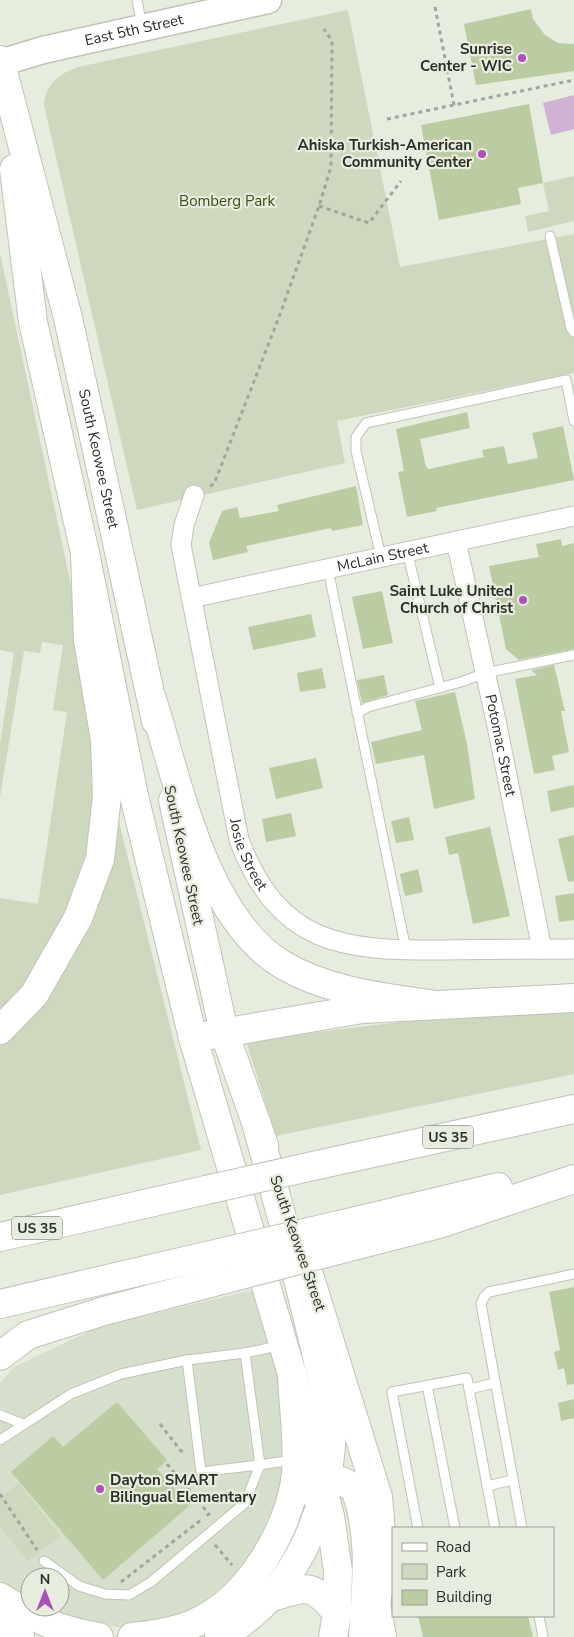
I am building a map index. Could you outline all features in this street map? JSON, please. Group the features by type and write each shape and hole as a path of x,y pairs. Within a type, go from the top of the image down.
{"main road":[{"name":"East 5th Street","path":"0,62 43,50 268,0"},
{"path":"0,62 32,322 85,553 134,796 193,1038 324,1485 336,1548 335,1625"},
{"name":"South Keowee Street","path":"0,62 68,318 152,699 190,884 224,1032 311,1277 378,1497 381,1528 387,1557 369,1637"},
{"path":"0,1030 34,995 78,918 100,858 107,796 106,740 88,640 85,553"},
{"path":"152,699 196,839 232,916 254,942 283,965 329,984 356,993 436,1005"},
{"path":"193,1038 362,1009 574,998"},
{"name":"US 35","path":"0,1237 574,1109"},
{"path":"219,1637 234,1629 272,1597 296,1564 314,1526 331,1445 328,1406 313,1339 256,1122"},
{"path":"0,1356 28,1335 104,1311 241,1276 338,1238 574,1170"},
{"path":"0,1304 228,1251 439,1224 574,1179"},
{"path":"0,1232 74,1220"},
{"path":"132,1637 159,1634 196,1623 228,1602 255,1572 278,1536 290,1506 296,1460 292,1374"},
{"path":"290,1506 306,1491 324,1485 341,1481 354,1487 361,1505 365,1530 362,1637"},
{"path":"272,1597 296,1589 320,1592 335,1625"},
{"path":"0,1597 35,1619 73,1633 99,1637"},
{"path":"376,1602 382,1637"},
{"path":"0,1626 20,1637"}],"street":[{"name":"Josie Street","path":"194,495 184,525 181,545 239,840 248,863 266,894 284,913 301,926 327,940 372,949 574,949"},
{"name":"McLain Street","path":"191,598 574,516"},
{"name":"Potomac Street","path":"456,541 542,949"}],"lane":[{"path":"137,0 143,28"},
{"path":"550,236 571,328 574,332"},
{"path":"381,557 356,452 356,437 366,423 566,380 574,421"},
{"path":"407,551 440,688"},
{"path":"328,569 406,950"},
{"path":"357,713 368,707 440,688 485,673 574,656"},
{"path":"522,1527 480,1308 484,1296 489,1292 574,1274"},
{"path":"0,1440 71,1394 121,1374 187,1360 245,1353 283,1345"},
{"path":"44,1561 78,1586 104,1594 129,1595 151,1582 245,1503 260,1464 245,1353"},
{"path":"187,1360 201,1472 296,1460"},
{"path":"418,1527 392,1392 467,1378 495,1527"},
{"path":"469,1389 495,1383"},
{"path":"427,1385 455,1527"},
{"path":"0,1415 23,1424"},
{"path":"487,1486 513,1480"},
{"path":"539,1617 543,1637"}],"path":[{"path":"435,7 454,105"},
{"path":"194,495 214,484 319,206 331,167 332,40 324,29"},
{"path":"387,119 574,80"},
{"path":"319,206 369,223 401,181"},
{"path":"160,1424 181,1451 199,1454"},
{"path":"104,1594 209,1514 167,1464"},
{"path":"0,1494 44,1561"},
{"path":"197,1524 236,1570"}],"shaded area":[{"path":"574,95 574,129 551,135 543,103"},
{"path":"254,1290 280,1380 289,1475 259,1554 196,1609 134,1630 60,1617 70,1617 70,1567 20,1567 20,1593 0,1581 0,1383 14,1367 101,1326"}],"green space":[{"name":"Bomberg Park","path":"348,10 400,267 574,234 574,373 337,421 345,463 137,510 44,105 47,91 59,76 78,67"},
{"path":"574,176 574,221 528,232 525,216 549,211 543,183"},
{"path":"0,253 72,590 97,737 99,804 86,868 62,927 20,991 0,1010 0,898 38,904 67,712 53,710 63,645 42,642 40,653 24,651 0,797 0,744 14,653 0,650"},
{"path":"115,820 119,822 201,1150 0,1195 0,1043"},
{"path":"574,1006 574,1074 276,1136 246,1041 400,1022"},
{"path":"19,1483 60,1536 28,1561 0,1527 0,1498"}],"building":[{"name":"Sunrise Center - WIC","path":"531,9 533,19 545,35 558,43 574,44 574,71 476,85 464,24"},
{"name":"Ahiska Turkish-American Community Center","path":"529,104 543,183 518,188 521,204 439,220 421,125"},
{"path":"467,412 470,428 420,439 426,467 429,469 484,457 482,450 504,446 508,464 538,458 532,433 563,426 574,480 436,508 437,511 407,517 398,472 404,471 396,429"},
{"path":"356,486 363,525 332,531 331,528 246,546 248,552 213,560 209,543 222,511 237,507 240,518 279,511 277,505"},
{"path":"561,539 562,546 574,543 574,649 519,660 506,649 489,566 539,557 536,544"},
{"path":"382,591 393,643 363,649 352,597"},
{"path":"311,614 316,637 253,650 248,627"},
{"path":"554,665 565,711 561,711 569,752 552,756 555,770 534,774 515,679 537,675 531,670"},
{"path":"322,668 326,688 300,692 297,673"},
{"path":"384,675 388,695 362,703 357,680"},
{"path":"455,692 467,744 475,799 434,809 424,755 376,764 371,742 422,730 415,701"},
{"path":"316,758 323,788 276,799 269,768"},
{"path":"574,785 574,807 551,812 547,791"},
{"path":"291,813 296,836 266,842 262,819"},
{"path":"409,817 414,840 396,843 391,821"},
{"path":"490,827 510,916 473,924 458,853 449,855 445,837"},
{"path":"574,835 574,881 568,882 558,839"},
{"path":"418,869 423,892 405,896 400,874"},
{"path":"574,893 574,920 559,922 555,896"},
{"path":"574,1287 574,1384 567,1385 564,1368 558,1370 554,1352 560,1350 549,1292"},
{"path":"574,1399 574,1418 561,1421 558,1403"},
{"name":"Dayton SMART Bilingual Elementary","path":"117,1402 167,1460 157,1469 189,1506 103,1580 11,1472 53,1436 63,1447"},
{"path":"418,1617 528,1617 533,1637 423,1637"}],"place":[{"name":"Sunrise Center - WIC","path":"522,58"},
{"name":"Ahiska Turkish-American Community Center","path":"482,154"},
{"name":"Saint Luke United Church of Christ","path":"523,600"},
{"name":"Dayton SMART Bilingual Elementary","path":"100,1489"}]}
